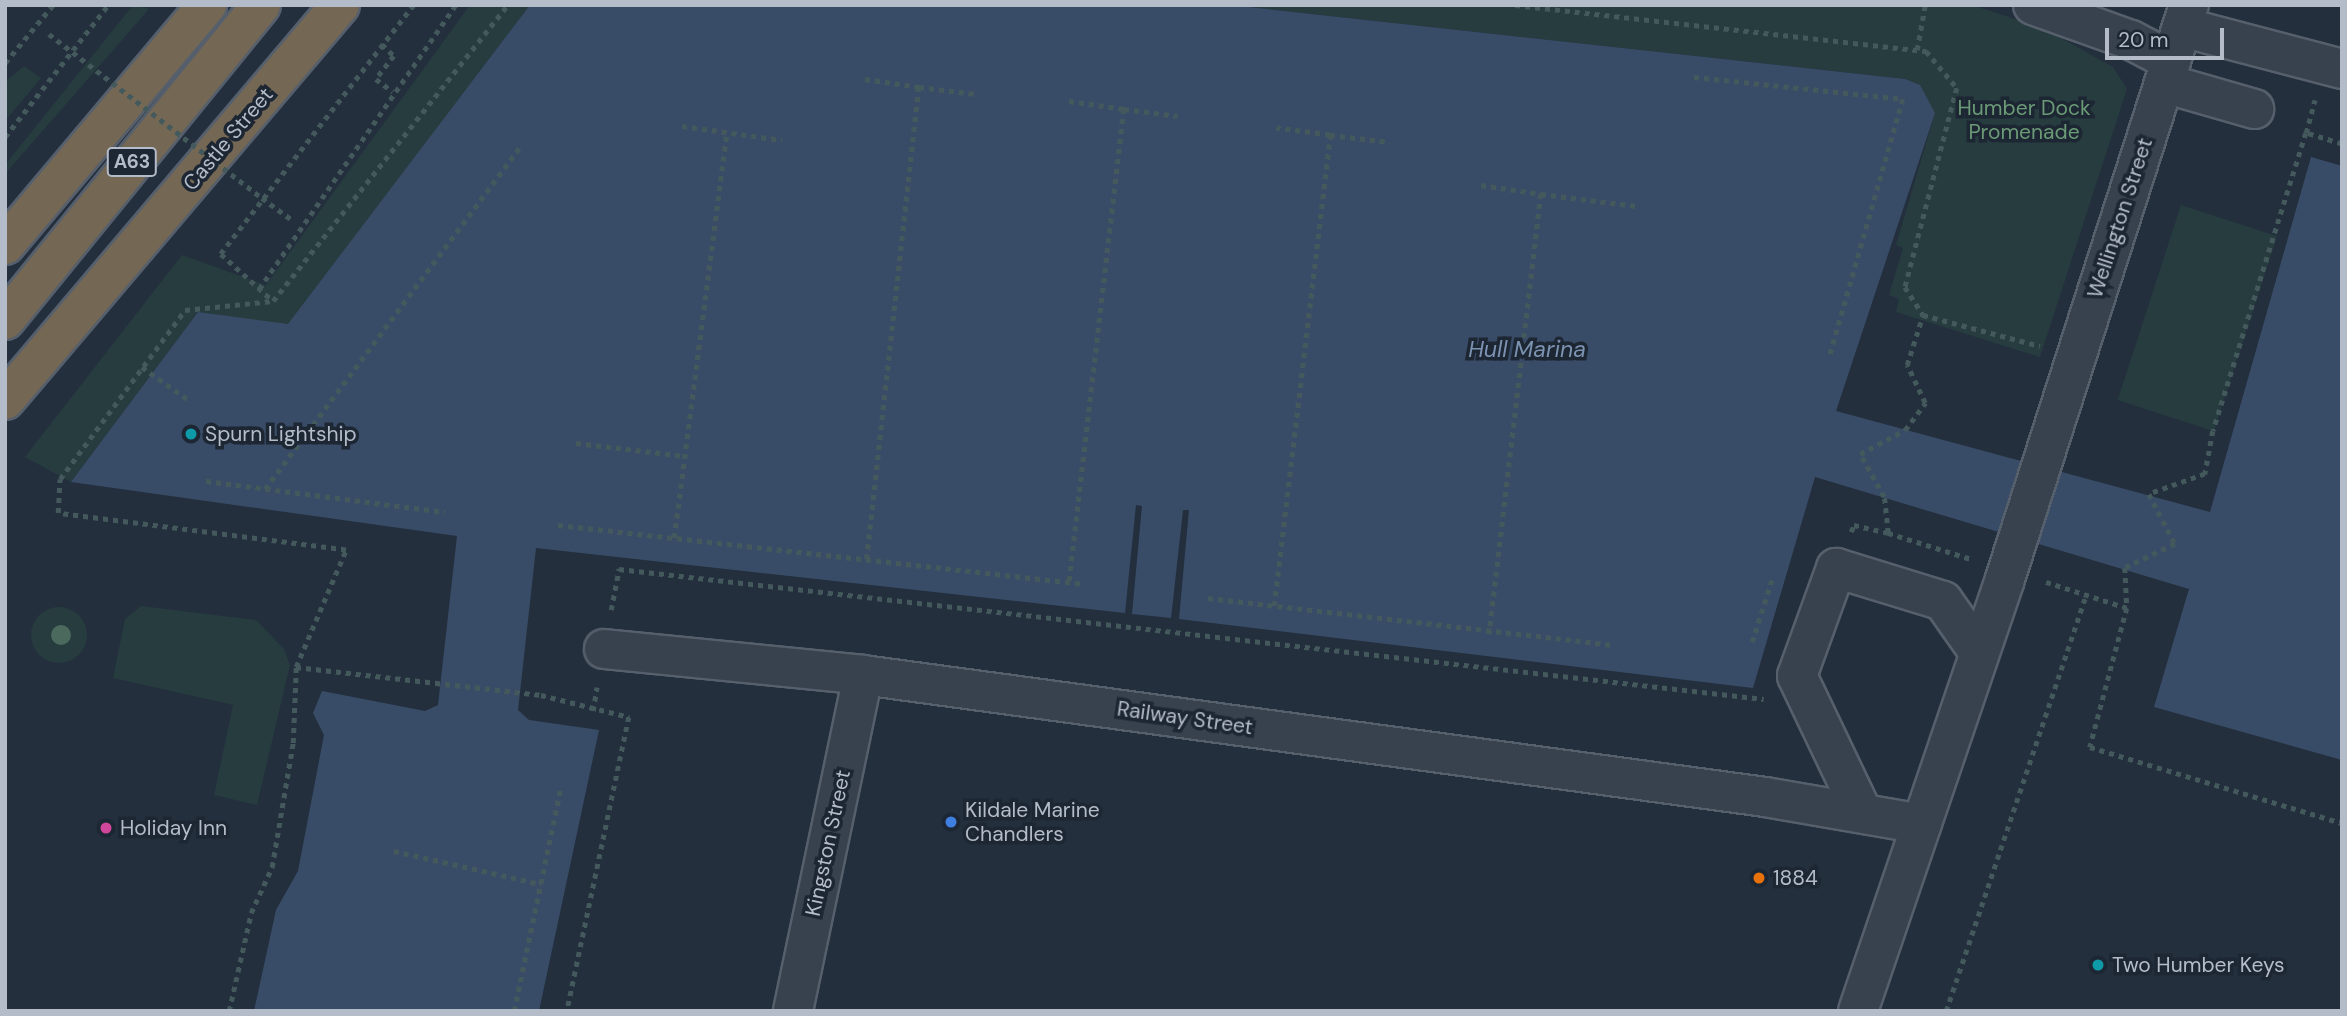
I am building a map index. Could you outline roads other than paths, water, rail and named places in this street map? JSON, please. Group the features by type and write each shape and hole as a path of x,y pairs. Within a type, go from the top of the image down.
{"highway":[{"name":"A63","path":"5,245 207,5"},
{"name":"A63","path":"5,320 261,5"},
{"name":"Castle Street","path":"115,272 340,5"},
{"name":"A63","path":"5,400 115,272"},
{"path":"5,423 115,272"}],"street":[{"path":"2033,5 2132,40 2342,69"},
{"path":"2176,44 2254,109"},
{"name":"Wellington Street","path":"1858,1011 2009,565 2176,44"},
{"path":"1862,812 1797,676 1836,568 1943,601 1978,651"},
{"name":"Railway Street","path":"604,649 863,675 1765,797 1922,824"},
{"name":"Kingston Street","path":"793,1011 863,675"}],"water":[{"name":"Hull Marina","path":"530,5 1230,5 1905,79 1920,85 1935,113 1836,411 2210,512 2311,157 2342,166 2342,760 2154,707 2189,589 1815,477 1753,688 1179,619 1189,510 1183,510 1171,618 1132,614 1142,506 1136,505 1125,613 536,548 518,710 529,720 599,730 539,1011 254,1011 276,910 298,871 324,735 313,713 322,691 425,711 438,705 457,536 71,482 198,312 288,324"}],"place":[{"name":"Spurn Lightship","path":"191,434"},
{"name":"Kildale Marine Chandlers","path":"951,822"},
{"name":"Holiday Inn","path":"106,828"},
{"name":"1884","path":"1759,878"},
{"name":"Two Humber Keys","path":"2098,965"}],"park label":[{"name":"Humber Dock Promenade","path":"2024,120"}]}
